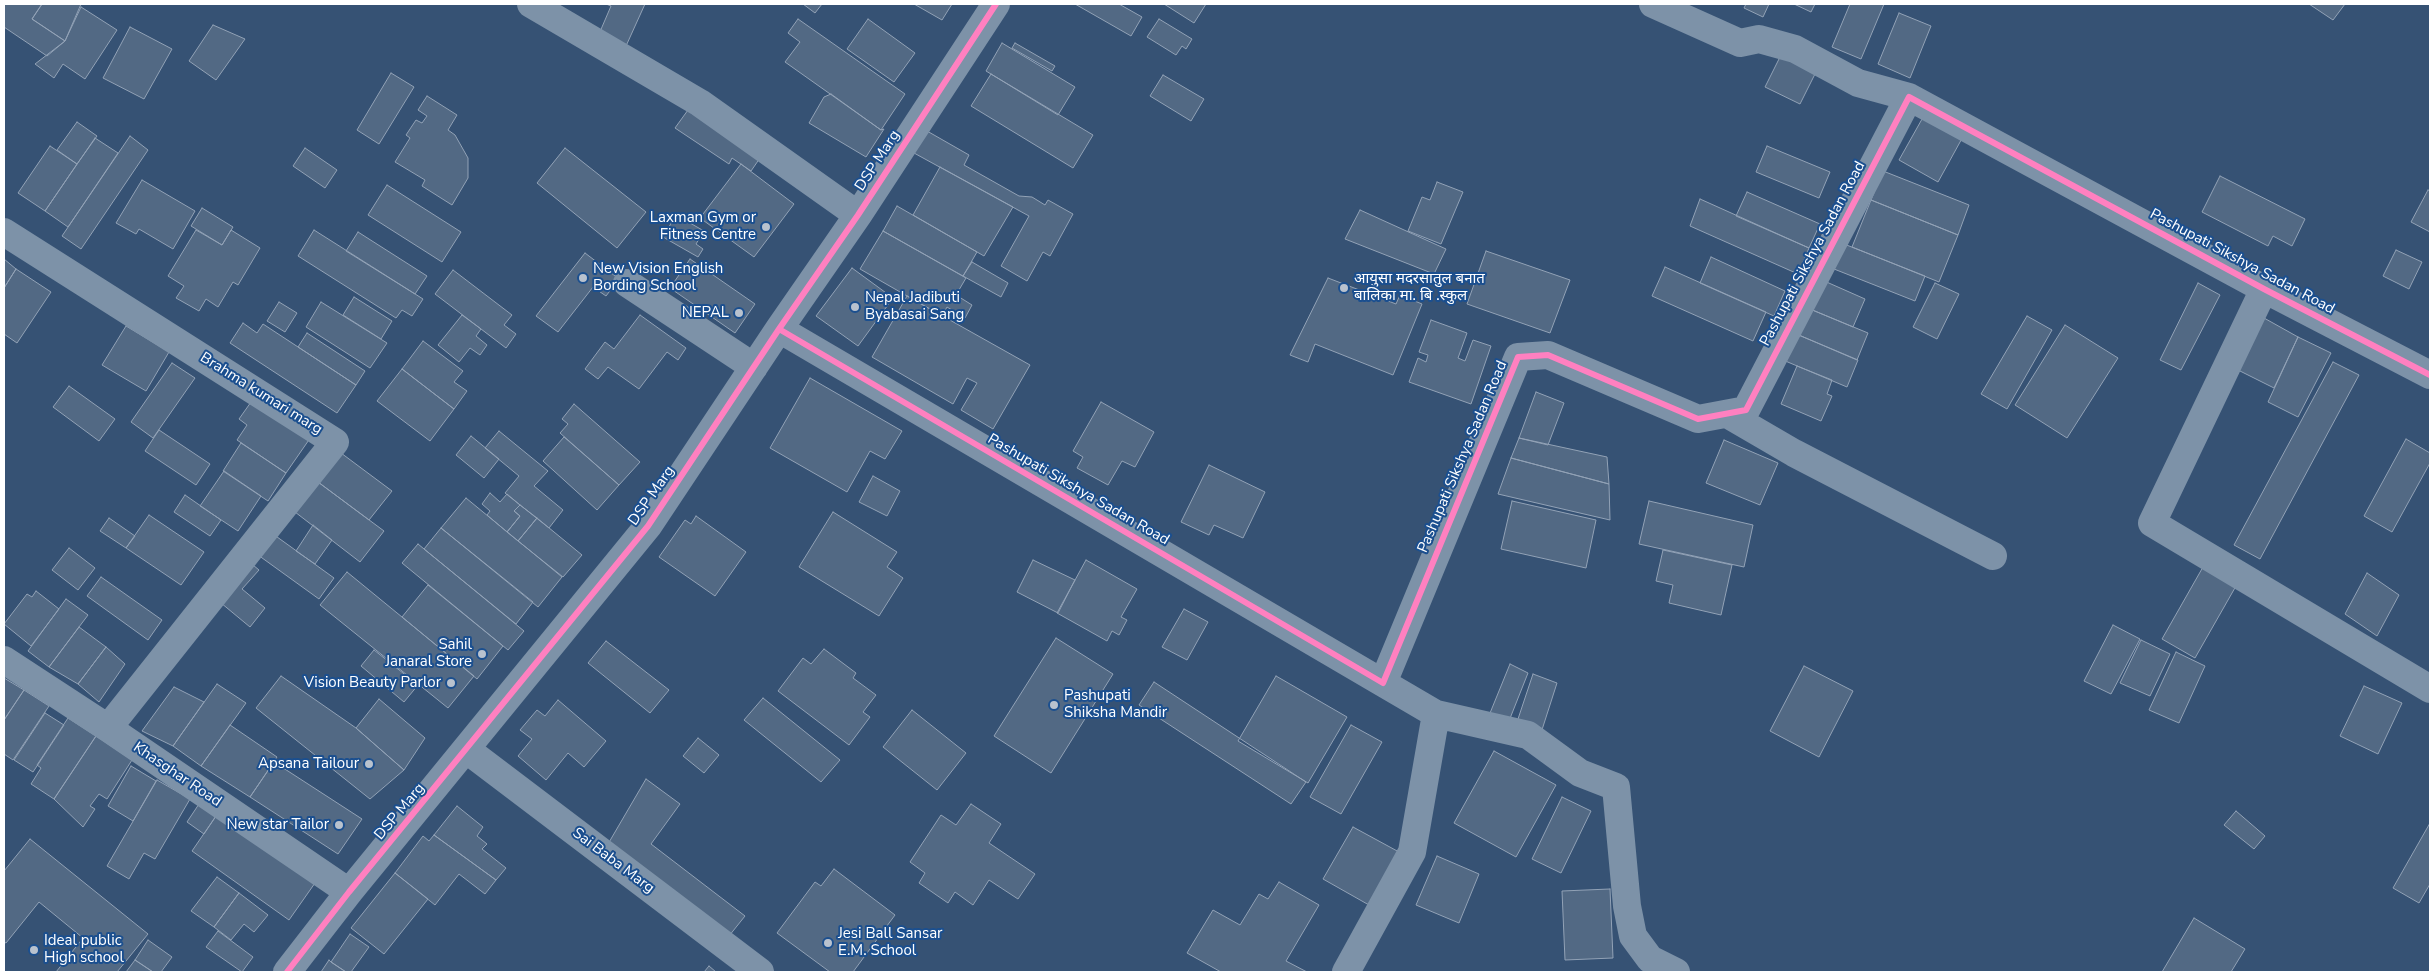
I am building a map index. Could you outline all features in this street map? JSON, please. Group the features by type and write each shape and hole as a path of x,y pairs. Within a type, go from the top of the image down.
{"street":[{"path":"531,4 558,10 700,103 858,215"},
{"name":"DSP Marg","path":"287,972 349,892 467,750 648,526 779,329 858,215 996,4"},
{"path":"1653,4 1740,43 1759,39 1795,49 1858,82 1909,97"},
{"name":"Pashupati Sikshya Sadan Road","path":"779,329 1383,682 1518,356 1548,355 1698,419 1746,410 1909,97 2264,289 2430,375"},
{"name":"Brahma kumari marg","path":"4,232 335,442 108,728"},
{"path":"627,283 754,367"},
{"path":"2264,289 2152,523 2430,689"},
{"path":"1727,414 1794,453 1993,556"},
{"name":"Khasghar Road","path":"4,660 108,728 349,892"},
{"path":"1383,682 1436,714 1528,735 1580,773 1616,787 1627,906 1633,936 1650,959 1676,972"},
{"path":"1346,972 1412,852 1436,714"},
{"name":"Sai Baba Marg","path":"467,750 760,972"}],"building":[{"path":"4,4 42,4 32,19 65,41 47,56 4,27"},
{"path":"42,4 81,4 65,41 32,19"},
{"path":"606,4 645,4 626,46 599,34 611,6"},
{"path":"803,4 822,4 815,13"},
{"path":"914,4 952,4 942,20"},
{"path":"1075,4 1119,4 1142,17 1131,36"},
{"path":"1164,4 1206,4 1194,23"},
{"path":"1746,4 1769,4 1763,17 1744,8"},
{"path":"1794,4 1815,4 1811,12"},
{"path":"1850,4 1884,4 1861,59 1832,47"},
{"path":"2309,4 2345,4 2333,20"},
{"path":"81,7 117,30 85,79 63,64 54,78 35,64 65,41"},
{"path":"1899,13 1931,26 1910,78 1878,64"},
{"path":"798,19 905,94 881,130 785,62 800,42 788,33"},
{"path":"868,19 915,53 894,82 847,49"},
{"path":"1159,19 1192,39 1186,49 1182,46 1176,55 1147,37"},
{"path":"213,25 245,39 216,80 189,61"},
{"path":"130,27 172,49 144,99 103,78"},
{"path":"1002,43 1075,87 1058,115 986,71"},
{"path":"1015,43 1055,66 1052,71 1012,48"},
{"path":"1783,51 1818,68 1800,104 1765,87"},
{"path":"391,73 414,87 379,144 357,130"},
{"path":"991,74 1093,135 1073,168 971,106"},
{"path":"1163,75 1204,99 1191,121 1150,96"},
{"path":"831,94 881,130 884,129 866,157 809,123 824,97"},
{"path":"427,96 457,115 448,130 455,135 468,158 468,178 452,205 422,186 425,180 395,162 410,138 406,135 416,120 422,123 427,116 418,110"},
{"path":"688,110 760,158 751,171 732,158 729,164 675,128"},
{"path":"1926,112 1965,133 1938,182 1899,160"},
{"path":"77,122 97,136 77,164 57,150"},
{"path":"927,131 969,155 964,165 1019,196 1032,197 1045,205 1048,200 1073,214 1050,256 1043,252 1027,281 1001,266 1029,216 914,153"},
{"path":"130,136 148,150 81,249 62,236"},
{"path":"95,138 118,153 68,227 45,211"},
{"path":"50,146 77,164 45,211 18,193"},
{"path":"1767,146 1830,172 1819,198 1756,172"},
{"path":"305,148 337,170 325,188 293,166"},
{"path":"565,148 646,212 617,248 537,183"},
{"path":"741,164 794,204 754,257 700,218"},
{"path":"940,167 1013,207 984,256 913,215"},
{"path":"1883,171 1969,205 1958,235 1871,200"},
{"path":"2220,176 2305,219 2292,246 2273,236 2268,246 2202,212"},
{"path":"142,180 195,211 173,249 139,229 136,234 116,223"},
{"path":"1437,182 1463,192 1441,244 1408,231 1422,197 1430,200"},
{"path":"387,185 461,232 442,262 368,215"},
{"path":"2428,190 2430,191 2430,232 2411,222"},
{"path":"1747,192 1820,224 1809,248 1736,216"},
{"path":"1700,199 1809,248 1798,274 1690,226"},
{"path":"1871,200 1958,235 1939,282 1852,247"},
{"path":"897,206 977,252 963,276 883,231"},
{"path":"202,208 233,227 222,245 191,226"},
{"path":"1360,210 1446,249 1434,274 1345,239"},
{"path":"676,215 704,231 696,244 703,249 698,257 663,237"},
{"path":"196,230 222,245 231,230 260,248 238,285 233,282 218,307 206,299 199,311 176,298 184,286 168,276"},
{"path":"314,230 423,299 412,316 402,310 396,318 298,256"},
{"path":"883,231 966,278 956,295 972,305 965,318 947,307 942,316 860,269"},
{"path":"358,232 427,276 415,294 346,251"},
{"path":"1844,244 1925,276 1915,301 1834,269"},
{"path":"2396,250 2422,262 2409,289 2383,276"},
{"path":"1486,251 1570,280 1550,333 1467,304"},
{"path":"585,253 619,279 606,296 593,287 558,332 536,316"},
{"path":"1711,257 1785,291 1774,316 1700,283"},
{"path":"4,259 16,269 4,288"},
{"path":"690,259 755,304 735,333 670,288"},
{"path":"972,262 1008,283 1001,297 963,276"},
{"path":"1665,267 1766,312 1753,341 1652,296"},
{"name":"Nepal Jadibuti Byabasai Sang","path":"852,268 893,298 858,346 816,316"},
{"path":"16,269 51,292 17,343 4,334 4,288"},
{"path":"453,270 512,315 504,325 516,334 506,348 435,294"},
{"path":"1328,278 1396,304 1400,295 1422,304 1393,375 1315,344 1308,362 1290,355"},
{"path":"1822,280 1865,299 1853,327 1810,309"},
{"path":"1935,283 1959,294 1937,339 1913,327"},
{"path":"2198,283 2220,295 2181,370 2160,360"},
{"path":"907,296 1030,365 993,429 961,410 977,383 967,378 953,404 872,357"},
{"path":"354,297 392,321 381,339 343,315"},
{"path":"279,302 297,313 285,332 267,321"},
{"path":"321,302 387,343 370,368 306,327"},
{"path":"1805,307 1868,333 1857,360 1794,333"},
{"path":"462,315 481,329 476,336 487,345 480,355 470,348 459,362 438,345"},
{"path":"640,315 686,348 678,360 667,352 639,389 608,367 598,379 585,369 605,342 614,349"},
{"path":"2027,316 2052,330 2007,409 1981,394"},
{"path":"2264,318 2298,337 2274,388 2238,370"},
{"path":"1431,320 1467,333 1458,358 1465,361 1473,340 1491,346 1471,404 1409,382 1418,358 1426,362 1428,355 1419,352"},
{"path":"243,323 257,333 263,324 356,385 337,413 230,343"},
{"path":"2065,325 2118,358 2067,438 2015,405"},
{"path":"126,326 169,352 146,391 102,365"},
{"path":"307,333 365,371 356,385 298,347"},
{"path":"1794,333 1858,360 1847,387 1783,360"},
{"path":"2298,337 2331,353 2298,417 2268,402"},
{"path":"423,341 463,371 454,382 467,391 454,409 402,369"},
{"path":"2333,362 2359,375 2260,559 2234,545"},
{"path":"172,363 195,378 153,438 131,422"},
{"path":"1797,366 1832,380 1827,394 1832,396 1821,421 1781,404"},
{"path":"402,369 454,409 430,441 377,401"},
{"path":"810,378 902,431 885,459 870,451 847,492 770,448"},
{"path":"69,386 115,419 99,441 53,407"},
{"path":"1536,392 1564,403 1548,445 1519,438"},
{"path":"256,395 313,434 286,473 237,440 247,425 239,419"},
{"path":"1101,402 1154,432 1135,467 1122,461 1108,485 1077,468 1083,457 1073,451"},
{"path":"574,404 640,462 619,485 560,433 568,424 562,419"},
{"path":"159,430 210,464 196,485 145,451"},
{"path":"499,431 548,471 534,486 563,510 549,528 505,493 519,476 485,448"},
{"path":"471,436 499,459 484,478 456,455"},
{"path":"564,437 619,485 597,510 543,461"},
{"path":"1519,438 1607,457 1609,484 1511,458"},
{"path":"2406,439 2430,453 2430,463 2392,532 2364,516"},
{"path":"1724,440 1778,463 1760,505 1706,483"},
{"path":"241,443 286,473 268,501 223,471"},
{"path":"341,453 392,491 369,520 318,482"},
{"path":"1511,458 1609,484 1610,520 1498,494"},
{"path":"1209,465 1265,492 1243,538 1214,525 1209,535 1181,522"},
{"path":"224,471 261,496 238,531 200,506"},
{"path":"873,476 900,491 887,516 859,502"},
{"path":"318,482 384,531 360,562 295,512"},
{"path":"490,493 500,502 507,494 520,505 514,511 520,516 507,532 487,515 490,511 482,504"},
{"path":"185,495 221,520 210,536 174,512"},
{"path":"466,498 562,577 538,607 441,528"},
{"path":"1512,501 1596,520 1586,568 1501,549"},
{"path":"1649,501 1753,525 1744,567 1639,544"},
{"path":"520,505 537,518 518,541 507,532 520,516 514,511"},
{"path":"833,512 897,552 887,567 903,578 879,616 799,567"},
{"path":"149,515 204,552 181,585 126,548"},
{"path":"696,516 746,552 715,596 659,557 685,520 691,524"},
{"path":"109,518 135,536 126,548 100,531"},
{"path":"537,518 582,555 563,577 518,541"},
{"path":"313,525 332,540 315,564 296,551"},
{"path":"441,528 533,602 516,624 424,549"},
{"path":"273,534 334,578 319,599 258,555"},
{"path":"418,544 524,631 508,650 402,563"},
{"path":"69,548 95,568 78,590 52,570"},
{"path":"1663,550 1732,565 1721,615 1669,603 1673,585 1656,581"},
{"path":"247,560 259,570 242,589 265,608 250,627 215,598"},
{"path":"1033,560 1075,580 1058,613 1017,592"},
{"path":"1086,560 1137,589 1121,617 1127,620 1119,635 1112,631 1107,641 1057,613"},
{"path":"2203,567 2236,586 2195,658 2162,639"},
{"path":"347,572 474,676 448,708 320,605"},
{"path":"2367,573 2399,595 2377,636 2345,614"},
{"path":"101,577 162,620 148,640 87,596"},
{"path":"428,585 503,646 477,679 402,617"},
{"path":"36,591 59,609 31,646 4,624 27,594 32,597"},
{"path":"66,599 88,615 49,667 28,651"},
{"path":"1184,609 1208,622 1187,660 1162,647"},
{"path":"2113,625 2140,639 2111,694 2084,681"},
{"path":"79,627 106,647 78,684 49,667"},
{"path":"1056,638 1113,674 1051,773 994,736"},
{"path":"2141,640 2170,654 2150,696 2120,683"},
{"path":"606,641 669,690 650,713 588,663"},
{"path":"106,647 125,664 99,702 78,684"},
{"path":"824,649 856,673 853,678 876,695 863,712 870,717 849,745 778,691 803,658 811,664"},
{"path":"374,650 418,685 404,702 361,666"},
{"path":"2176,652 2205,666 2179,723 2149,710"},
{"path":"1510,664 1528,673 1507,726 1488,718"},
{"path":"1804,666 1853,691 1819,757 1770,731"},
{"path":"1533,674 1557,683 1540,736 1516,725"},
{"path":"281,676 356,728 404,770 370,799 256,708"},
{"path":"1276,676 1347,717 1308,783 1238,741"},
{"path":"4,678 24,690 4,720"},
{"path":"1154,682 1306,782 1291,804 1139,705"},
{"path":"217,684 246,703 201,766 173,746"},
{"path":"2364,686 2402,703 2378,754 2340,736"},
{"path":"174,687 204,702 173,746 142,731"},
{"path":"24,690 49,706 13,760 4,754 4,720"},
{"path":"763,698 840,760 821,782 744,720"},
{"path":"379,699 425,738 404,770 356,728"},
{"path":"558,700 606,741 584,767 568,753 546,780 518,756 532,739 520,730 537,710 545,716"},
{"path":"912,710 966,753 937,790 883,747"},
{"path":"45,713 64,725 33,772 14,760"},
{"path":"68,718 96,736 54,799 31,784 41,768 37,765"},
{"path":"230,725 277,757 250,797 201,766"},
{"path":"1351,725 1382,742 1341,814 1310,797"},
{"path":"96,736 132,760 107,799 99,794 90,806 95,809 83,827 54,799"},
{"path":"698,738 719,755 704,773 683,756"},
{"path":"1494,751 1556,785 1516,857 1454,823"},
{"path":"274,762 362,819 338,854 250,797"},
{"path":"131,766 156,781 133,821 108,806"},
{"path":"646,779 680,804 651,844 745,916 729,936 608,844"},
{"path":"157,780 190,799 155,859 144,853 129,879 107,866"},
{"path":"1562,797 1591,811 1561,873 1532,859"},
{"path":"199,804 216,816 204,834 187,822"},
{"path":"971,804 1001,824 989,843 1035,874 1018,899 989,880 973,905 955,892 948,903 919,883 925,873 910,862 941,815 956,825"},
{"path":"457,806 483,827 477,836 487,844 482,849 506,868 496,880 434,835"},
{"path":"2236,811 2265,836 2254,849 2224,825"},
{"path":"216,816 315,883 289,920 192,851"},
{"path":"2430,823 2430,884 2419,903 2393,888"},
{"path":"1353,827 1399,852 1369,905 1323,879"},
{"path":"434,835 496,880 485,894 459,874 435,905 395,873 423,836 429,841"},
{"path":"30,839 148,934 117,972 56,972 83,938 39,902 6,943 4,942 4,871"},
{"path":"1437,856 1479,874 1459,923 1416,905"},
{"path":"834,869 895,915 853,972 830,972 777,933 815,882 821,886"},
{"path":"395,873 428,899 384,954 351,928"},
{"path":"217,877 239,893 214,927 191,911"},
{"path":"1279,882 1319,905 1286,961 1307,972 1221,972 1187,953 1213,910 1240,925 1259,894 1268,899"},
{"path":"1610,889 1613,958 1565,960 1562,891"},
{"path":"239,893 268,915 254,932 244,924 231,940 214,927"},
{"path":"2194,918 2245,949 2231,972 2162,972"},
{"path":"218,931 253,957 242,972 206,947"},
{"path":"350,934 369,947 351,972 346,972 331,962"},
{"path":"148,940 172,957 161,972 153,972 135,960"},
{"path":"135,960 153,972 126,972"},
{"path":"329,960 331,962 346,972 321,972"},
{"path":"709,966 716,972 704,972"}],"cycle path":[{"path":"287,972 349,892 648,526 779,329 858,215 996,4"},
{"path":"779,329 1383,683 1518,357 1548,355 1698,419 1746,410 1909,97 2264,289 2430,375"}],"place":[{"name":"Laxman Gym or Fitness Centre","path":"766,227"},
{"name":"New Vision English Bording School","path":"583,278"},
{"name":"आयुसा मदरसातुल बनात बालिका मा. बि .स्कुल","path":"1344,288"},
{"name":"Nepal Jadibuti Byabasai Sang","path":"855,307"},
{"name":"NEPAL","path":"739,313"},
{"name":"Sahil Janaral Store","path":"482,654"},
{"name":"Vision Beauty Parlor","path":"451,683"},
{"name":"Pashupati Shiksha Mandir","path":"1054,705"},
{"name":"Apsana Tailour","path":"369,764"},
{"name":"New star Tailor","path":"339,825"},
{"name":"Jesi Ball Sansar E.M. School","path":"828,943"},
{"name":"Ideal public High school","path":"34,950"}]}
